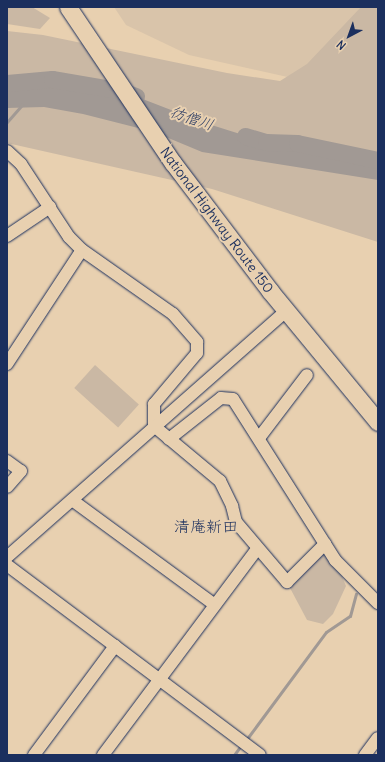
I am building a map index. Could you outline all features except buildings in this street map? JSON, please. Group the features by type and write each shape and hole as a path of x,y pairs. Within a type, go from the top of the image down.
{"highway":[{"name":"National Highway Route 150","path":"68,7 173,163 286,310 378,422"}],"street":[{"path":"7,151 21,164 69,236 82,250 173,314 198,342 197,353 154,404 154,426 220,481 232,506 236,522 287,582 325,544"},
{"path":"7,236 50,207"},
{"path":"7,364 82,250"},
{"path":"9,551 72,500 286,310"},
{"path":"259,438 307,375"},
{"path":"169,439 221,398 233,399 325,544 353,581 378,603"},
{"path":"7,461 21,471 7,487"},
{"path":"72,500 215,605"},
{"path":"103,755 257,548"},
{"path":"7,565 260,755"},
{"path":"34,755 115,646"},
{"path":"365,755 378,738"}],"shaded area":[{"path":"7,7 32,7 50,18 40,29 7,24"},
{"path":"114,7 365,7 301,80 189,55 126,25"},
{"path":"361,7 378,7 378,242 212,189 7,143 7,31 43,35 227,73 280,81 307,64"},
{"path":"7,80 122,91 202,122 266,142 378,159 378,180 202,152 154,132 83,114 44,107 7,108"},
{"path":"95,365 139,404 118,428 74,388"},
{"path":"325,544 335,560 346,586 333,614 323,624 307,620 290,588 302,567"}],"waterway":[{"name":"彷僧川","path":"7,83 52,79 122,91 136,96"},
{"name":"彷僧川","path":"39,86 44,80"},
{"path":"7,122 22,105"},
{"name":"彷僧川","path":"245,136 266,142 297,143 378,160"},
{"path":"246,740 326,632 350,616 356,594"},
{"path":"234,755 242,744"}],"district":[{"name":"清庵新田","path":"206,526"}]}
